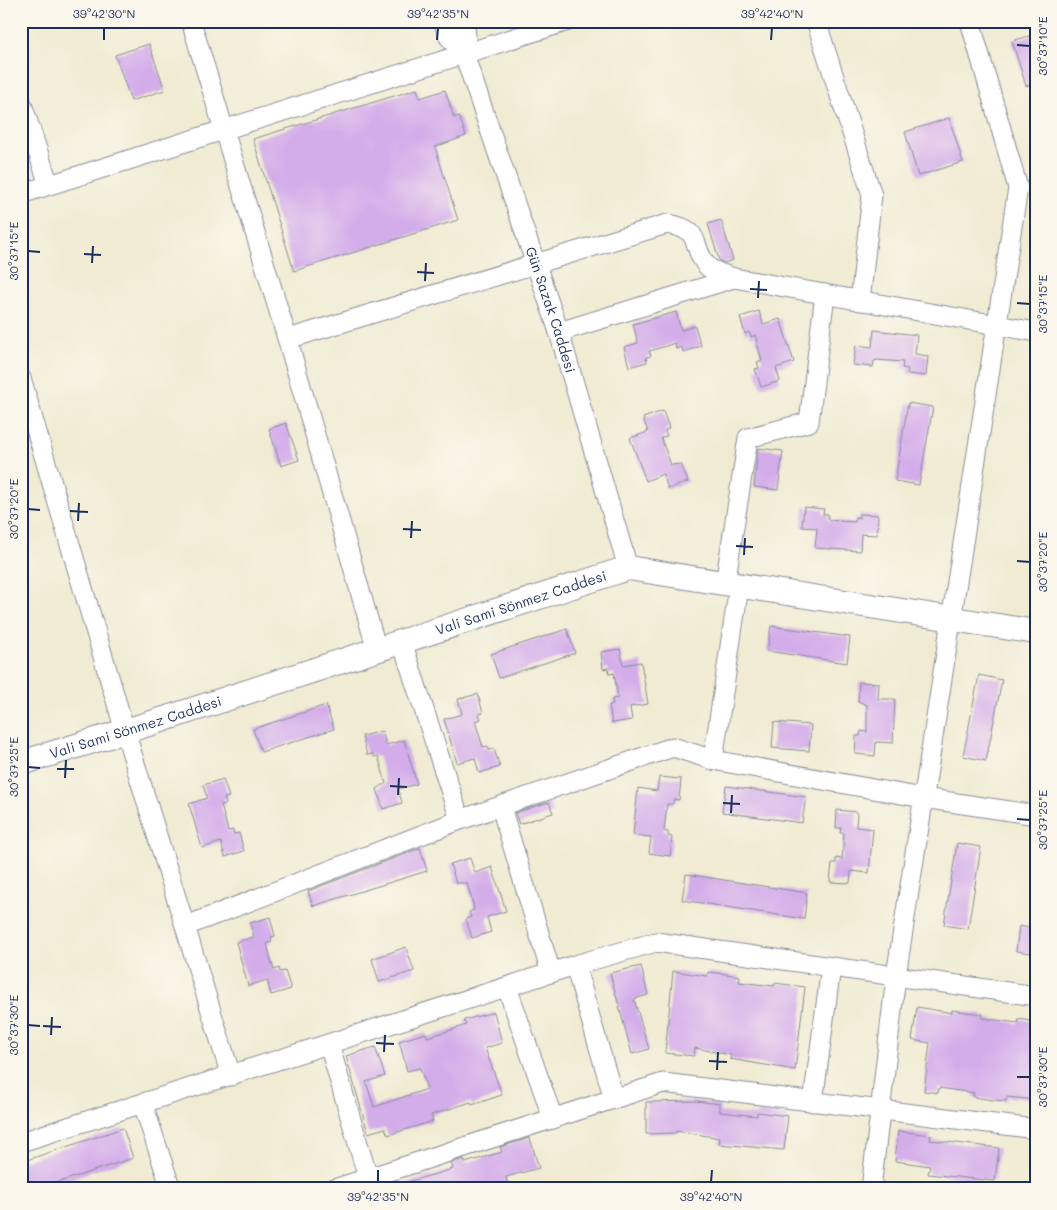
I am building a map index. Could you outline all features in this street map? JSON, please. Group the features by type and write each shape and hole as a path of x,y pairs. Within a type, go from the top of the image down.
{"main road":[{"name":"Vali Sami Sönmez Caddesi","path":"21,763 125,732 628,568 1036,632"}],"street":[{"path":"191,21 288,339 376,650"},
{"name":"Gün Sazak Caddesi","path":"443,21 449,37 464,54"},
{"name":"Gün Sazak Caddesi","path":"464,21 464,54 559,332 628,568"},
{"path":"21,194 568,21"},
{"path":"816,21 872,195 860,301"},
{"path":"871,1189 896,976 950,619 996,326 1027,189 970,21"},
{"path":"21,100 48,185"},
{"path":"288,339 667,224 683,226 694,236 701,256 709,268 734,278 1036,332"},
{"path":"559,332 734,278"},
{"path":"713,760 748,438 808,422 825,294"},
{"path":"21,378 125,732 231,1076"},
{"path":"402,642 460,820"},
{"path":"186,926 460,820 673,747 713,760 923,798 1036,815"},
{"path":"500,807 552,973"},
{"path":"21,1142 575,965 656,942 1036,996"},
{"path":"575,965 614,1099"},
{"path":"812,1102 831,967"},
{"path":"508,987 553,1118"},
{"path":"330,1044 368,1178"},
{"path":"334,1189 663,1083 1036,1129"},
{"path":"143,1104 171,1189"}],"building":[{"path":"1036,34 1036,83 1026,86 1012,41"},
{"path":"149,44 165,90 131,101 115,55"},
{"path":"417,89 420,98 445,90 454,118 459,116 466,136 435,147 458,220 294,271 253,139"},
{"path":"949,118 963,162 918,176 905,132"},
{"path":"721,220 733,260 724,263 719,260 708,224"},
{"path":"759,311 763,324 780,319 794,362 776,368 780,381 761,387 755,369 759,368 757,362 762,361 755,335 751,337 749,332 745,334 740,317"},
{"path":"676,312 681,330 695,326 701,346 683,352 682,347 676,349 675,343 649,351 651,356 646,357 647,362 629,367 624,347 638,343 633,324"},
{"path":"874,330 917,335 915,354 928,356 926,376 907,374 908,369 902,368 903,362 877,360 874,361 873,367 853,365 856,345 872,347"},
{"path":"908,403 933,407 919,485 895,481"},
{"path":"663,411 669,428 665,430 667,436 661,438 671,465 681,464 688,482 668,489 663,474 646,481 630,438 648,432 643,418"},
{"path":"286,423 299,460 281,466 269,429"},
{"path":"758,448 783,451 778,490 754,487"},
{"path":"804,507 824,509 823,514 828,514 828,520 855,522 855,517 859,518 859,514 878,515 877,535 861,534 860,551 815,548 817,528 802,527"},
{"path":"771,626 850,637 847,663 767,651"},
{"path":"567,629 575,653 499,678 491,654"},
{"path":"620,649 623,665 641,662 648,704 630,707 632,720 612,723 609,705 613,704 612,699 618,698 614,673 609,674 608,668 603,669 601,652"},
{"path":"979,675 1002,680 986,761 963,756"},
{"path":"859,682 879,683 878,699 895,699 893,743 876,742 875,756 855,754 856,736 860,736 861,731 867,732 867,705 858,701"},
{"path":"478,694 483,713 479,714 481,719 475,721 483,747 488,746 489,750 494,749 500,767 479,773 475,758 457,763 444,719 462,714 458,699"},
{"path":"326,705 334,729 261,752 253,729"},
{"path":"774,722 811,725 809,751 772,748"},
{"path":"382,731 386,745 404,740 417,784 398,789 402,803 383,809 377,789 386,783 378,756 374,757 373,754 367,755 362,736"},
{"path":"659,777 681,779 679,800 674,799 673,804 667,804 664,831 668,832 668,836 672,837 670,856 649,853 651,837 633,835 638,788 657,791"},
{"path":"223,779 229,797 224,798 226,804 221,805 228,831 233,830 234,834 239,833 244,851 225,857 221,842 202,848 189,804 207,798 203,785"},
{"path":"726,786 806,797 802,823 722,812"},
{"path":"549,802 553,813 519,824 515,813"},
{"path":"837,810 857,812 856,827 873,829 869,873 851,871 850,883 830,882 832,863 836,863 836,858 842,859 844,833 840,833 841,828 836,828"},
{"path":"957,843 981,847 968,929 944,925"},
{"path":"420,848 427,871 313,906 308,891"},
{"path":"470,858 475,873 492,867 506,911 487,917 491,932 472,938 466,919 471,917 469,912 474,910 467,883 456,883 450,864"},
{"path":"686,874 807,893 804,919 682,900"},
{"path":"270,917 275,936 271,937 272,942 267,943 274,970 279,968 280,972 285,971 291,989 271,995 267,980 248,986 236,942 254,937 250,923"},
{"path":"1019,926 1036,929 1036,954 1016,951"},
{"path":"406,947 414,971 379,982 372,959"},
{"path":"641,966 648,995 634,999 649,1049 632,1054 610,973"},
{"path":"673,971 707,976 708,972 726,974 740,976 739,982 774,986 775,983 805,987 795,1070 730,1059 731,1055 695,1048 694,1056 665,1053"},
{"path":"917,1007 952,1013 952,1010 983,1014 982,1018 1018,1023 1019,1019 1036,1022 1036,1100 1007,1097 1006,1101 993,1100 973,1097 974,1093 939,1088 938,1093 924,1091 930,1043 912,1040"},
{"path":"494,1012 502,1043 485,1048 502,1095 472,1105 471,1102 431,1115 433,1121 388,1135 385,1128 368,1133 346,1056 375,1047 385,1076 366,1082 374,1107 427,1089 420,1068 407,1071 399,1041 426,1033 427,1037 445,1032 466,1025 464,1020"},
{"path":"696,1101 720,1104 720,1112 757,1116 757,1112 788,1116 784,1150 719,1144 720,1138 676,1131 676,1133 646,1134 646,1102"},
{"path":"123,1128 133,1158 38,1189 21,1189 21,1162"},
{"path":"898,1131 931,1135 930,1140 999,1148 995,1181 928,1174 930,1166 895,1161"},
{"path":"530,1138 539,1168 506,1177 508,1185 496,1189 398,1189 397,1185 453,1169 451,1163 464,1159 465,1163 502,1152 500,1147"}]}
